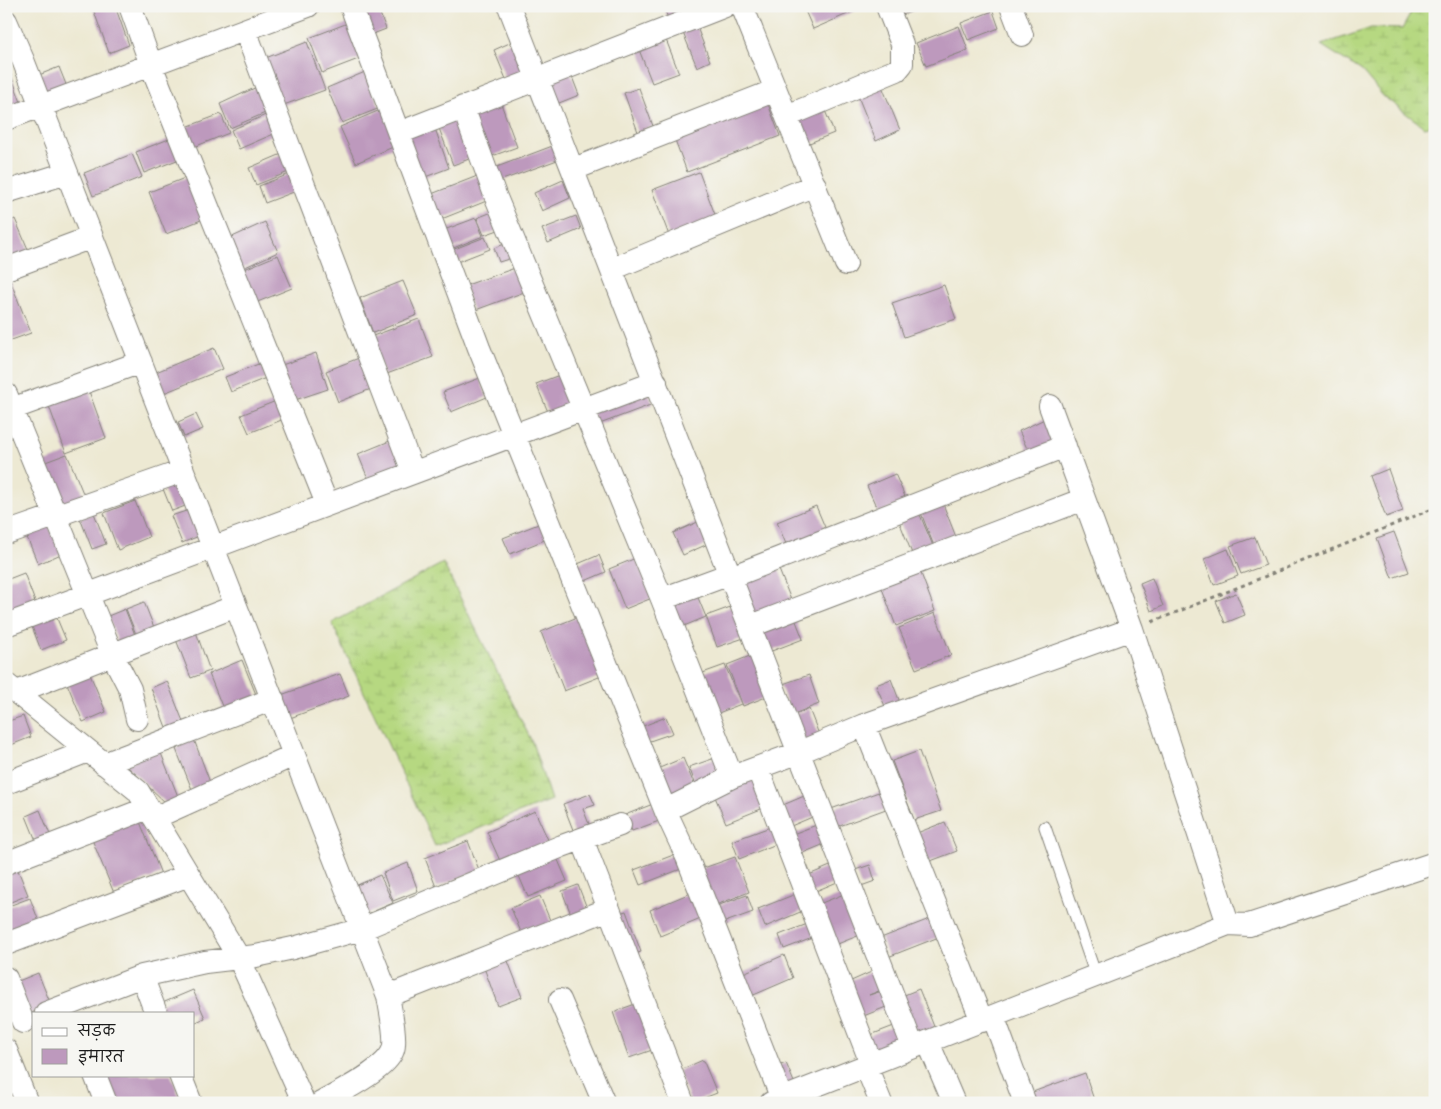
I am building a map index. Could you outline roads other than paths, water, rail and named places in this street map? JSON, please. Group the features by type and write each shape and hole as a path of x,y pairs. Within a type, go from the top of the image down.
{"street":[{"path":"130,6 151,65 327,504"},
{"path":"6,119 308,6"},
{"path":"351,6 479,348 666,812 687,857 774,1102 1228,924 1249,924 1435,863"},
{"path":"509,6 800,752 921,1044 954,1103"},
{"path":"399,133 725,6"},
{"path":"742,6 846,264"},
{"path":"787,116 897,70 902,64 902,44 887,6"},
{"path":"1011,6 1022,35"},
{"path":"6,21 67,172 388,996 393,1024 394,1050 381,1067 321,1103"},
{"path":"245,30 413,472"},
{"path":"574,169 776,90"},
{"path":"463,107 495,195 662,599 732,777"},
{"path":"6,192 67,172"},
{"path":"612,270 815,185"},
{"path":"6,269 92,237"},
{"path":"137,719 130,689 112,654 56,515 8,404 141,362"},
{"path":"6,626 656,382"},
{"path":"1050,406 1132,630 1228,924"},
{"path":"662,599 731,575 1065,446"},
{"path":"6,533 183,470"},
{"path":"751,626 1084,499"},
{"path":"12,688 112,654 236,606"},
{"path":"666,812 674,806 732,777 758,769 864,725 1132,630"},
{"path":"12,688 96,758 133,786 240,958 304,1103"},
{"path":"6,783 96,758 273,700"},
{"path":"864,725 987,1018 1025,1103"},
{"path":"6,863 151,813 294,755"},
{"path":"758,769 869,1064 881,1103"},
{"path":"52,1012 69,1009 142,976 205,962 240,958 293,948 362,929 582,838 620,825"},
{"path":"582,838 683,1103"},
{"path":"6,944 189,875"},
{"path":"388,996 609,909"},
{"path":"142,976 156,1012"},
{"path":"6,978 21,1022"},
{"path":"560,1000 604,1103"},
{"path":"6,1050 27,1103"},
{"path":"95,1076 106,1103"},
{"path":"180,1076 191,1103"}],"lane":[{"path":"1045,827 1096,976"}]}
